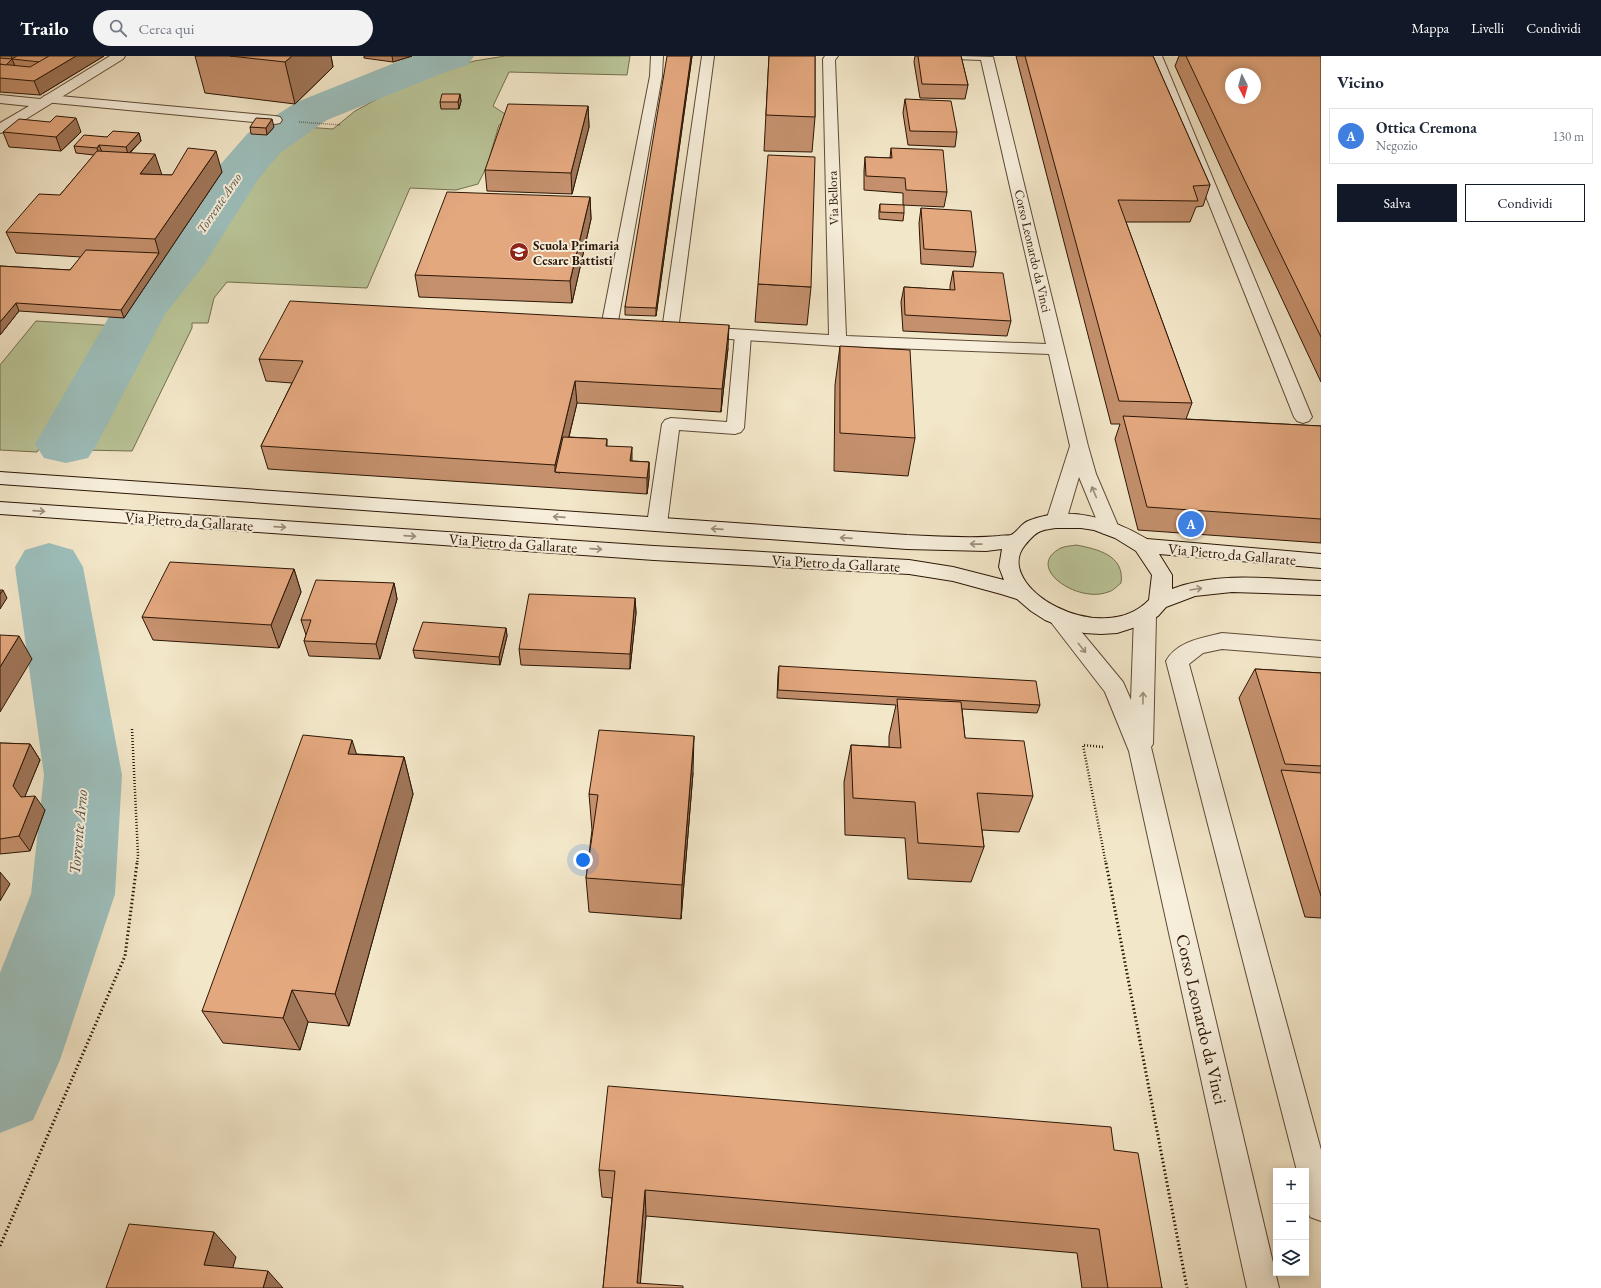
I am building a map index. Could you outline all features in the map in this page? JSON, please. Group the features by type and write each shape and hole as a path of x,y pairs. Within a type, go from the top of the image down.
{"street":[{"path":"0,129 120,56"},
{"path":"608,327 656,76 657,56"},
{"path":"708,56 663,330 838,341 1056,350"},
{"name":"Via Bellora","path":"832,56 828,59 838,341"},
{"path":"960,56 986,56"},
{"name":"Corso Leonardo da Vinci","path":"986,56 1079,446 1087,474 1109,528"},
{"path":"1156,56 1303,417"},
{"path":"0,99 46,101 275,120"},
{"path":"657,524 670,424 736,428 743,335"},
{"path":"1056,521 1079,446"},
{"name":"Via Pietro da Gallarate","path":"0,478 907,542 986,544 1015,541"},
{"name":"Via Pietro da Gallarate","path":"0,508 654,553 909,567 981,579 1023,593"},
{"path":"1056,521 1081,521 1109,528 1122,532 1143,546 1162,575 1152,609 1123,624 1094,626 1058,617 1042,609 1023,593 1011,575 1009,569 1009,557 1015,541 1034,527 1056,521"},
{"name":"Via Pietro da Gallarate","path":"1143,546 1321,561"},
{"name":"Via Pietro da Gallarate","path":"1152,609 1192,589 1232,585 1321,588"},
{"name":"Corso Leonardo da Vinci","path":"1141,751 1152,609"},
{"name":"Corso Leonardo da Vinci","path":"1058,617 1115,688 1141,751 1263,1288"},
{"path":"1321,649 1222,641 1196,647 1177,661 1321,1206"}],"path":[{"path":"275,120 341,125"},
{"path":"0,1246 125,956 138,855 132,729"},
{"path":"1141,751 1083,745 1188,1288"}],"green space":[{"path":"505,56 630,56 627,75 509,72 493,106 511,118 499,125 487,166 478,184 456,190 410,188 367,288 227,282 214,298 208,323 192,323 192,328 132,451 83,450 150,323 224,224 259,168 305,127 333,129 355,111 401,86 474,61"},
{"path":"36,321 119,326 37,452 0,450 0,365"},
{"path":"1076,545 1101,551 1114,560 1119,566 1121,583 1113,590 1096,594 1083,593 1059,582 1051,573 1048,565 1051,556 1061,548"}],"building":[{"path":"17,56 49,56 40,62 12,59"},
{"path":"49,56 76,56 34,81 0,78 0,64 30,67"},
{"path":"230,56 292,56 285,62"},
{"path":"667,56 691,56 656,308 625,307"},
{"path":"769,56 815,56 815,117 766,115"},
{"path":"918,56 961,56 968,85 922,84"},
{"path":"1025,56 1153,56 1210,185 1193,186 1198,201 1118,200 1192,403 1119,401"},
{"path":"1186,56 1321,56 1321,337 1244,179"},
{"path":"0,58 12,59 6,65 0,64"},
{"path":"442,94 460,94 458,102 440,102"},
{"path":"905,99 951,101 957,132 910,131"},
{"path":"508,104 588,106 571,173 485,170"},
{"path":"56,116 76,118 56,137 3,132 19,119 50,122"},
{"path":"256,118 272,119 266,128 250,127"},
{"path":"113,131 139,133 126,147 99,145 97,148 74,146 84,135 107,137"},
{"path":"188,148 216,151 155,239 6,232 39,194 60,195 97,151 155,154 140,174 172,175"},
{"path":"891,148 943,150 947,192 906,190 905,178 866,176 865,157 892,158"},
{"path":"768,155 815,157 811,287 758,284"},
{"path":"447,192 590,197 570,281 415,275"},
{"path":"880,204 904,205 904,213 880,212"},
{"path":"921,208 971,211 976,252 924,249"},
{"path":"86,250 159,253 121,310 16,303 0,322 0,266 70,270"},
{"path":"953,271 1003,273 1011,321 905,315 904,287 955,290"},
{"path":"290,301 729,325 722,389 575,381 555,465 261,446 303,361 259,359"},
{"path":"840,346 910,350 915,438 840,433"},
{"path":"1123,416 1321,426 1321,519 1147,507"},
{"path":"563,437 607,439 606,446 632,447 630,461 649,462 647,478 555,472"},
{"path":"170,562 294,569 271,625 142,617"},
{"path":"316,580 394,583 376,644 304,641 311,620 301,620"},
{"path":"529,594 635,598 630,654 519,649"},
{"path":"423,622 506,628 499,657 413,650"},
{"path":"0,635 19,636 0,667"},
{"path":"779,666 1036,681 1040,705 778,690"},
{"path":"1255,669 1321,673 1321,766 1285,764"},
{"path":"897,699 961,702 965,738 1024,741 1033,796 977,793 984,847 918,843 915,802 853,798 851,745 901,748"},
{"path":"599,730 694,736 682,885 586,878 598,795 589,794"},
{"path":"303,735 352,740 348,754 404,757 335,994 292,990 283,1018 202,1011"},
{"path":"0,743 30,744 13,786 21,797 35,796 19,836 0,839"},
{"path":"1281,770 1321,773 1321,896"},
{"path":"608,1086 1111,1127 1114,1150 1138,1153 1162,1288 1108,1288 1099,1229 645,1190 637,1283 683,1286 683,1288 603,1288 615,1171 599,1170"},
{"path":"129,1224 214,1232 204,1265 268,1271 263,1288 106,1288"}],"waterway":[{"name":"Torrente Arno","path":"66,444 140,310 186,254 237,175 264,143 312,111 433,62 454,56"},
{"name":"Torrente Arno","path":"0,1087 13,1060 73,894 83,775 49,567"}],"place":[{"name":"Scuola Primaria Cesare Battisti","path":"519,252"},
{"name":"Ottica Cremona","path":"1191,524"}]}
